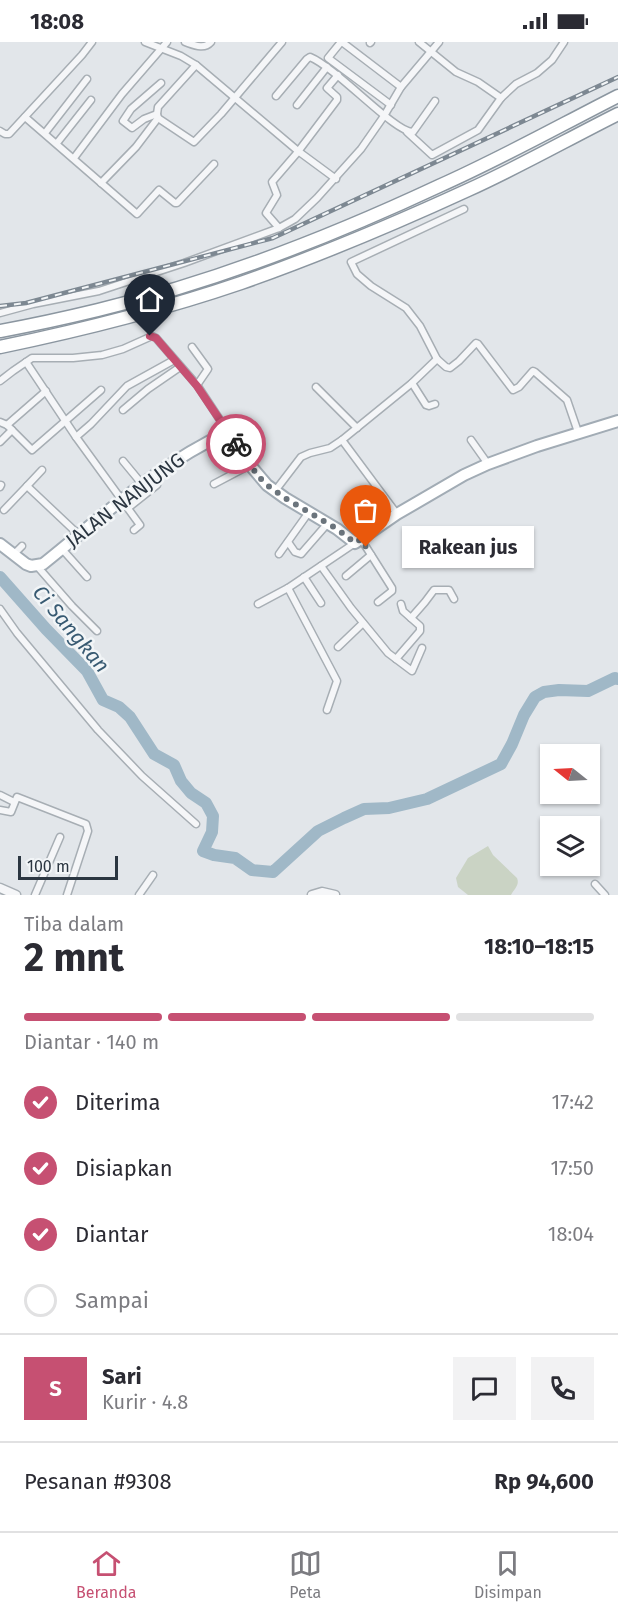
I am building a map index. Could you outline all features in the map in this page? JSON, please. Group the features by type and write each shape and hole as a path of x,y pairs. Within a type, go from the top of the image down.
{"highway":[{"path":"0,331 99,310 183,286 328,234 441,186 618,96"},
{"path":"0,347 142,314 252,279 344,244 470,189 618,114"}],"main road":[{"path":"228,432 258,476 275,491 358,541 397,514 464,475 537,446 618,421"},
{"name":"JALAN NANJUNG","path":"37,566 43,564 125,503 142,484 201,444 228,432"},
{"path":"0,544 26,564 37,566"}],"street":[{"path":"0,131 5,135 9,134 92,42"},
{"path":"145,42 181,56 196,65 298,152 336,179"},
{"path":"74,158 122,94 167,42"},
{"path":"185,42 203,47 211,42"},
{"path":"161,83 131,109 123,121 132,128 144,119 157,116 194,142 282,42"},
{"path":"401,87 342,42 328,58 384,116 407,132 432,155 478,130 501,98 516,84 537,73 552,60 564,42"},
{"path":"419,42 456,72 477,82 501,98"},
{"path":"0,314 33,304 99,291 184,263 279,228 295,219 336,179 362,149 401,87 439,42"},
{"path":"276,96 308,58 312,57 390,105"},
{"path":"101,183 136,147 157,116 158,107 196,65"},
{"path":"297,105 327,66"},
{"path":"279,228 266,214 277,196 272,182 338,99 327,88 342,75"},
{"path":"45,133 87,79"},
{"path":"57,143 91,100"},
{"path":"407,132 413,132 435,101"},
{"path":"25,117 137,214 159,190 177,203 214,164"},
{"path":"464,210 351,262 357,274 371,286 406,308 420,326 437,359 446,368 450,368 477,344 515,390 533,371 567,399 578,432"},
{"path":"0,381 37,357 73,358 102,355 123,349 150,336 156,338 197,386 228,432"},
{"path":"192,347 208,369 197,386"},
{"path":"275,491 301,457 330,448 342,440 412,383 437,359"},
{"path":"76,437 127,386 174,360"},
{"path":"26,362 76,437 140,525 134,530"},
{"path":"123,410 180,367"},
{"path":"412,383 426,405 435,404"},
{"path":"316,387 357,428"},
{"path":"0,422 10,428 32,450 101,390"},
{"path":"0,442 10,428 46,391"},
{"path":"342,440 397,514"},
{"path":"471,440 488,464"},
{"path":"123,461 142,484"},
{"path":"214,484 250,465"},
{"path":"4,510 42,470"},
{"path":"125,503 157,485"},
{"path":"27,486 79,536"},
{"path":"279,554 309,512"},
{"path":"288,542 295,552 301,554 328,523"},
{"path":"258,604 288,588 358,541 371,555 392,590 378,602"},
{"path":"13,555 22,546"},
{"path":"62,549 87,577"},
{"path":"346,576 371,555"},
{"path":"37,566 97,631"},
{"path":"321,566 388,653 412,671 422,648"},
{"path":"304,577 321,603"},
{"path":"288,588 337,681 327,710"},
{"path":"411,618 434,590 449,590 454,599"},
{"path":"396,659 420,631 420,626 403,611 401,604"},
{"path":"0,609 98,730 142,776 196,824"},
{"path":"338,647 363,623"},
{"path":"0,795 14,802"},
{"path":"0,810 10,813 17,797 86,824 87,831 67,895"},
{"path":"35,895 60,837"},
{"path":"143,894 153,875"},
{"path":"595,884 605,895"},
{"path":"0,888 16,895"},
{"path":"312,895 322,892 335,895"}],"green space":[{"path":"488,846 493,855 518,880 511,895 468,895 458,887 456,878 468,858"}],"waterway":[{"name":"Ci Sangkan","path":"0,577 87,671 103,700 119,707 130,717 154,754 174,765 181,781 191,793 206,803 213,816 212,832 203,851 235,858 252,870 273,872 318,831 364,809 389,808 427,799 501,764 524,715 535,697 544,692 588,691 615,678 618,679"}],"railway":[{"path":"0,306 26,303 273,238 618,77"}],"way so far":[{"path":"236,444 267,485 355,543 361,539 366,547"}],"place":[{"name":"Rakean jus","path":"366,547"}],"route":[{"path":"150,336 156,338 197,386 236,444"}]}
